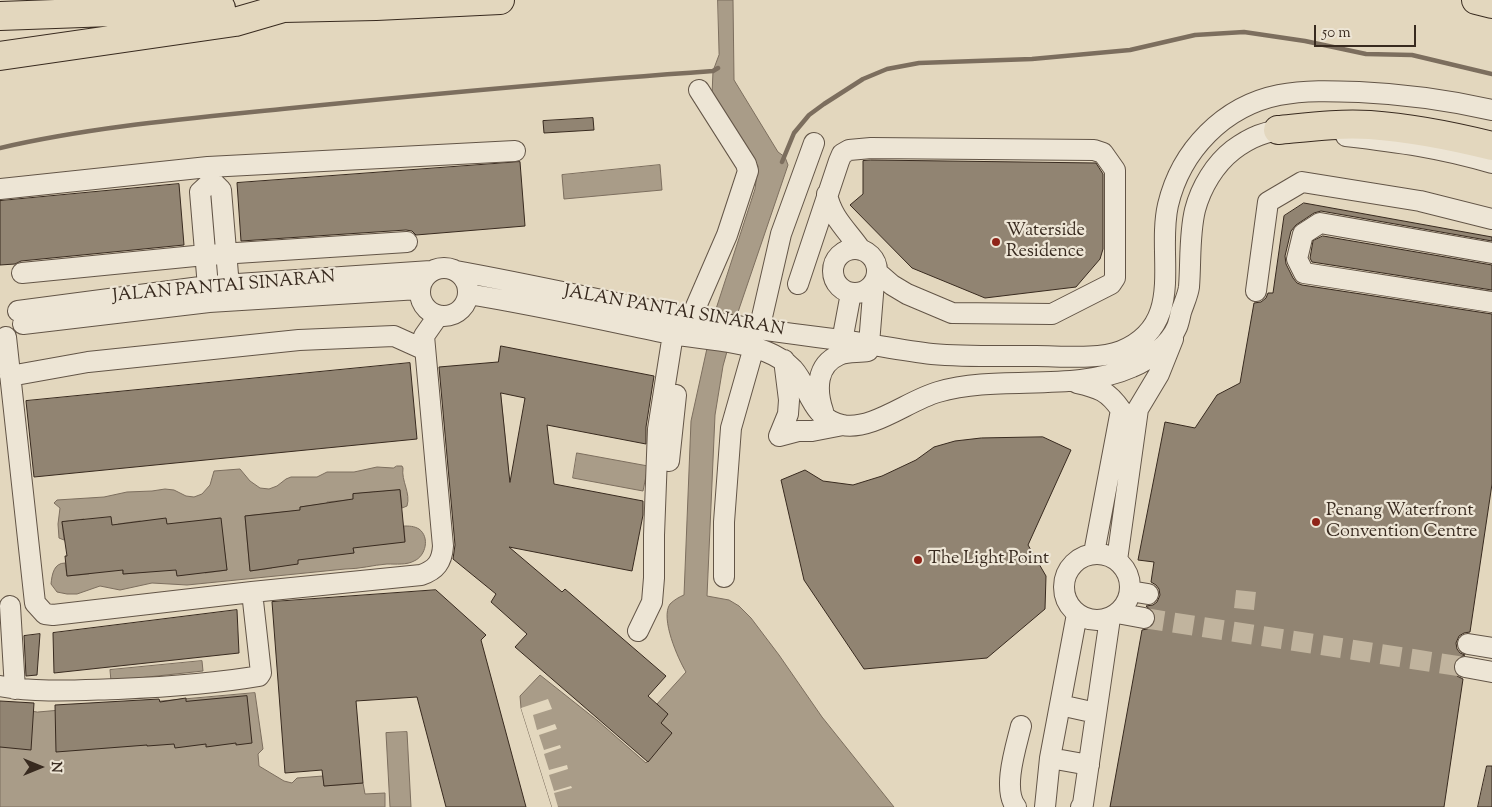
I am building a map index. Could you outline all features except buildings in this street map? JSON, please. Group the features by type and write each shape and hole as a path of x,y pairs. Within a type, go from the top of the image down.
{"highway":[{"path":"0,16 222,8 376,6 500,0"},
{"path":"1476,0 1492,4"},
{"path":"0,56 235,22 282,8"},
{"path":"1278,130 1329,125 1369,125 1411,129 1492,146"}],"street":[{"path":"638,631 652,602 658,428 686,331 727,235 748,170 699,90"},
{"name":"JALAN PANTAI SINARAN","path":"468,294 686,331 751,337 842,341 932,354 987,356 1098,355 1117,353 1132,346 1150,331 1160,316 1164,301 1165,234 1168,205 1180,173 1200,140 1234,111 1278,95 1308,91 1386,93 1463,103 1492,110"},
{"path":"1117,560 1138,409 1159,374 1177,328 1188,291 1195,210 1204,184 1224,157 1256,136 1278,130 1305,130 1420,145 1492,163"},
{"path":"724,577 724,522 731,428 751,337 781,234 814,143"},
{"path":"798,284 834,172 842,154 849,150 1094,150 1103,153 1115,170 1115,278 1111,284 1052,314 952,313 907,294 876,277"},
{"path":"0,189 515,151"},
{"path":"210,174 221,190 229,293"},
{"path":"208,294 200,192 210,174"},
{"path":"1256,292 1268,202 1302,182 1420,201 1492,218"},
{"path":"827,194 834,216 861,250"},
{"path":"1492,252 1320,223 1303,234 1297,259 1304,273 1492,302"},
{"path":"22,273 206,255 408,242"},
{"path":"869,344 876,277 875,262 870,254 853,249 845,251 835,262 834,278 843,290 851,293 860,293 868,289 876,277"},
{"path":"807,254 835,262"},
{"path":"444,268 456,271 465,281 468,294 467,300 459,312 447,317 438,316 426,310 422,304 419,290 421,282 431,271 444,268"},
{"name":"JALAN PANTAI SINARAN","path":"229,293 431,271"},
{"name":"JALAN PANTAI SINARAN","path":"456,271 686,331"},
{"name":"JALAN PANTAI SINARAN","path":"14,315 208,294 419,290"},
{"path":"842,341 851,293"},
{"path":"14,315 19,333 3,335 10,376 35,603 45,614 53,615 421,575 432,572 443,556 443,546 424,336 438,316"},
{"path":"784,360 789,400 788,414 779,436 798,430 867,424 903,406 938,392 972,386 1064,380 1113,374 1145,361 1168,341 1177,328"},
{"path":"666,568 666,516 670,454 686,331"},
{"path":"10,376 88,362 299,340 394,336 425,350"},
{"name":"JALAN PANTAI SINARAN","path":"751,337 784,360 794,370 816,409 833,422 843,425"},
{"name":"JALAN PANTAI SINARAN","path":"824,415 820,401 819,378 830,360 840,355 892,347"},
{"path":"1064,380 1098,388 1112,398 1121,410 1094,553"},
{"path":"1094,553 1117,560 1139,592 1114,615 1102,620 1093,620 1077,614 1066,600 1064,583 1070,567 1076,561 1094,553"},
{"path":"35,603 5,606 8,687 61,692 165,687 259,676 261,673 252,592"},
{"path":"1045,807 1050,758 1077,614"},
{"path":"1114,615 1144,618"},
{"path":"1081,807 1114,615"},
{"path":"1468,644 1492,648"},
{"path":"1465,667 1492,672"},
{"path":"1060,705 1096,713"},
{"path":"1016,807 1010,792 1012,765 1021,726"},
{"path":"1050,758 1089,765"}],"shaded area":[{"path":"718,0 733,0 734,80 778,152 785,157 788,165 737,315 723,366 715,415 707,596 729,600 739,606 751,618 822,717 894,807 552,807 521,708 520,696 540,675 598,721 646,763 672,733 661,723 668,714 657,704 686,672 671,638 667,610 670,604 684,595 691,421 715,312 755,189 758,166 712,95 713,71 719,55"},
{"path":"660,165 662,190 564,199 562,175"},
{"path":"577,453 648,466 643,491 573,478"},
{"path":"402,466 403,468 403,478 408,496 407,506 402,508 400,490 378,492 377,511 375,492 353,494 355,515 348,500 327,502 329,523 322,504 300,507 302,527 294,511 245,516 250,571 272,568 269,548 296,543 354,553 351,532 384,544 405,541 404,526 419,529 425,537 424,551 418,559 411,562 187,585 152,583 120,590 100,586 77,594 57,592 51,584 54,570 61,563 65,563 67,576 89,574 87,554 121,559 123,574 145,572 203,552 205,573 227,570 220,518 199,521 173,537 140,521 118,524 120,534 113,535 111,517 87,539 84,519 62,522 64,540 59,538 60,508 54,503 57,500 104,497 127,492 165,489 194,497 202,494 210,485 214,471 240,469 250,481 260,488 269,489 291,477 317,477 327,472 354,472 377,467 393,468"},
{"path":"202,661 203,671 111,681 110,670"},
{"path":"255,693 263,749 258,754 259,766 284,781 292,783 297,778 323,776 324,786 363,783 365,794 385,793 385,807 0,807 0,706 37,712"},
{"path":"407,732 411,807 390,807 386,733"}],"pier":[{"path":"548,699 552,709 533,715 537,730 555,724 557,729 539,735 544,750 560,745 561,748 544,754 549,770 567,765 568,769 549,775 554,791 571,786 572,788 554,793 558,807 552,807 521,708"}],"waterway":[{"path":"782,162 794,133 809,115 824,104 863,79 887,69 919,63 1032,59 1130,50 1195,35 1244,32 1305,41 1366,54 1412,55 1492,74"},
{"path":"0,148 109,128 182,119 450,93 713,71 718,68"}],"tunnel":[{"path":"1244,609 1246,591"},
{"path":"1144,618 1465,667"}],"place":[{"name":"Waterside Residence","path":"996,242"},
{"name":"Penang Waterfront Convention Centre","path":"1316,522"},
{"name":"The Light Point","path":"918,560"}]}
